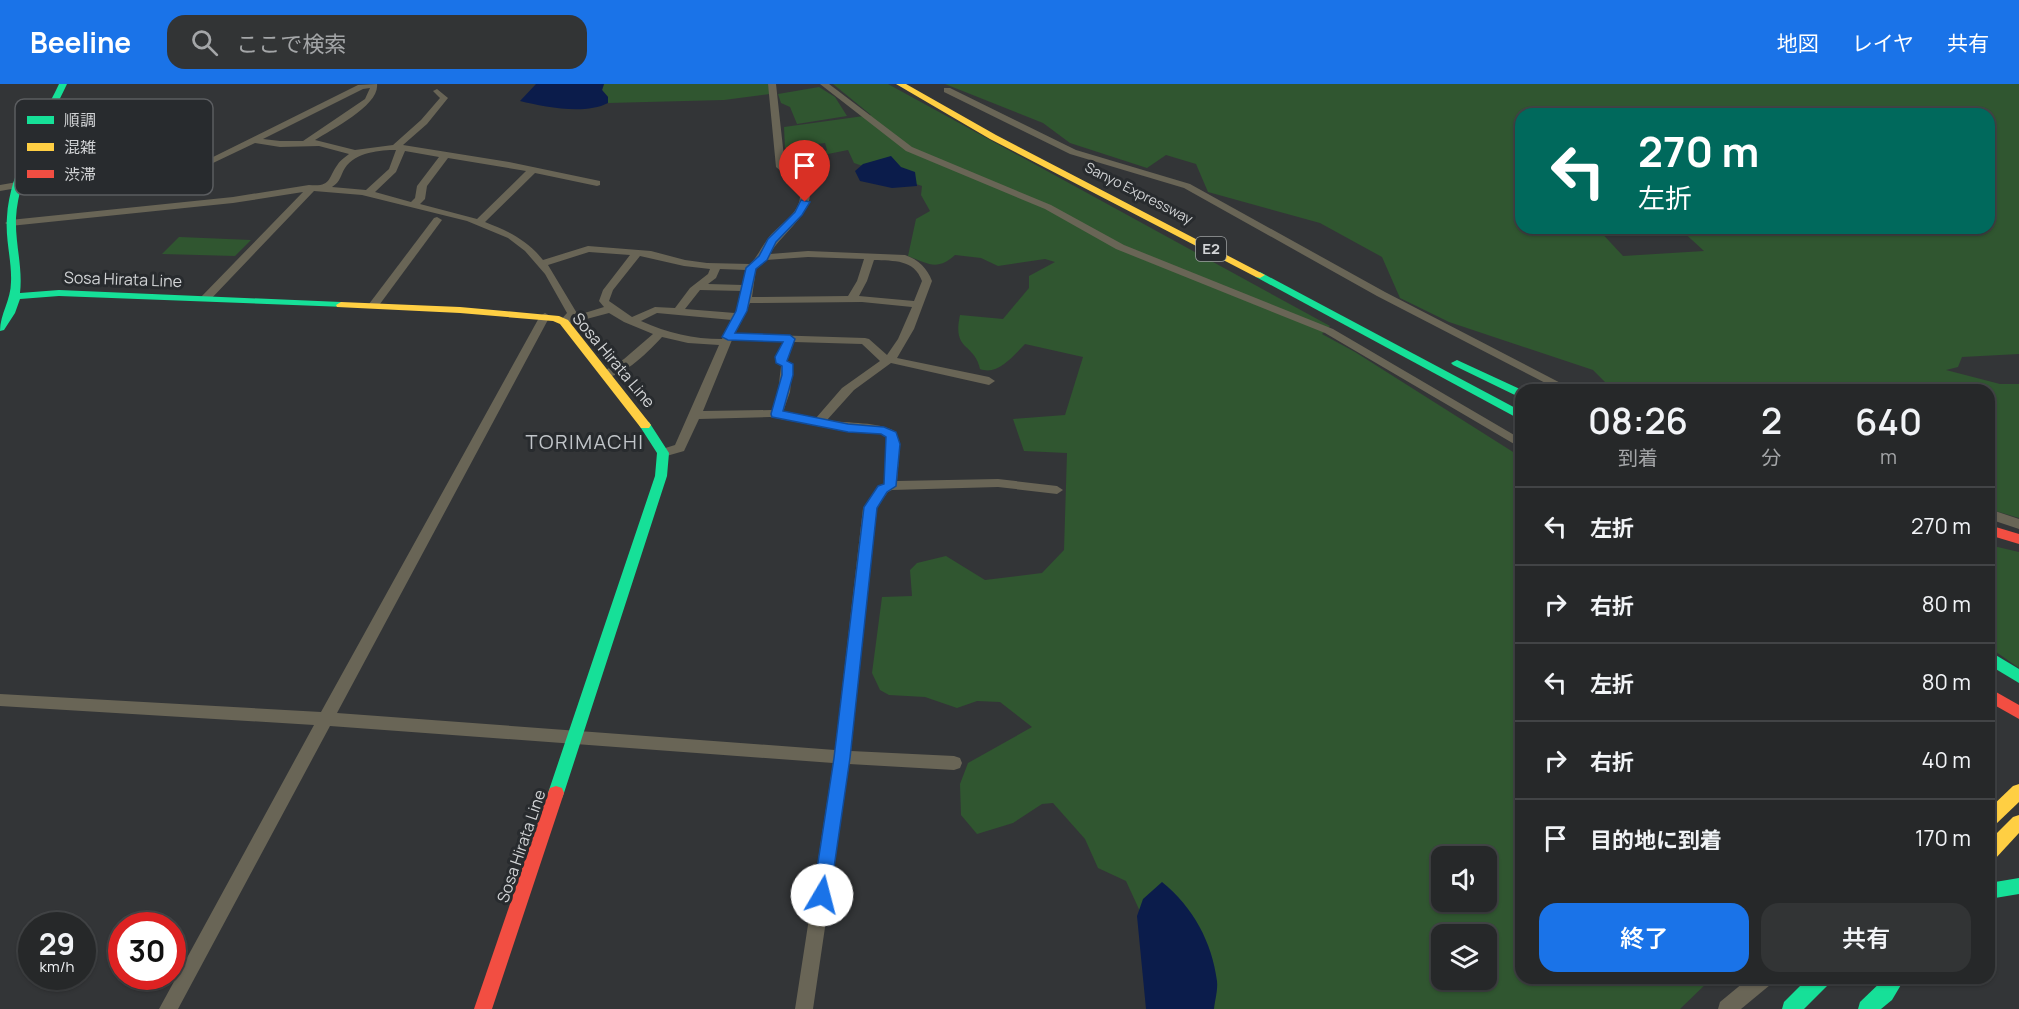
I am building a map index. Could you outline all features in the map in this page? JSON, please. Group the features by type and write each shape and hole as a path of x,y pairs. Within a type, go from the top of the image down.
{"main road":[{"path":"56,99 63,84"},
{"name":"Sanyo Expressway","path":"900,84 993,138 1239,263 1515,413"},
{"name":"Sanyo Expressway","path":"919,84 1004,132 1515,397"},
{"path":"0,328 14,311 17,296 10,223 15,192"},
{"name":"Sosa Hirata Line","path":"17,296 59,292 373,306 545,316 566,320 605,375 654,436 663,453 661,476 483,1009"},
{"path":"1359,314 1389,329"},
{"path":"1440,354 1515,391"},
{"path":"1434,367 1463,392 1515,424"},
{"path":"1995,532 2019,539"},
{"path":"1995,541 2019,547"},
{"path":"1995,661 2019,677"},
{"path":"1999,680 2019,693"},
{"path":"1995,698 2019,713"},
{"path":"1995,814 2019,791"},
{"path":"1995,847 2019,822"},
{"path":"1995,890 2019,886"},
{"path":"1791,1009 1815,984"},
{"path":"1867,1009 1892,984"}],"street":[{"path":"213,160 361,87 373,84 374,91 368,101 307,142"},
{"path":"663,453 680,448 746,300 753,267 764,257 771,241 799,213 805,202 802,184 781,167 772,84"},
{"path":"824,84 909,148 951,168 1048,207 1120,247 1329,331 1365,350 1515,440"},
{"path":"947,90 1072,152 1186,186 1381,294 1556,384"},
{"path":"368,194 393,170 400,148 444,98 437,91"},
{"path":"253,140 280,144 307,142 355,153 400,148 446,154 597,183"},
{"path":"324,188 335,181 341,166 355,153"},
{"path":"413,205 420,200 422,186 446,154"},
{"path":"478,223 533,170"},
{"path":"0,188 15,186"},
{"path":"205,299 312,188"},
{"path":"10,223 233,200 312,188 368,194 478,223 511,236 529,249 541,264 573,314 566,320"},
{"path":"373,306 437,220"},
{"path":"541,264 588,249 637,254 716,267 753,267"},
{"path":"637,254 608,291 604,301 610,309 661,332 683,339 865,341 883,358 989,381"},
{"path":"764,257 808,254 905,258 918,264 924,272 927,281 904,338 889,359 838,398 819,422"},
{"path":"852,299 862,281 870,257"},
{"path":"678,312 698,287 712,276 716,267"},
{"path":"698,287 748,288"},
{"path":"746,300 852,299 917,304"},
{"path":"566,320 610,309"},
{"path":"634,321 655,310 739,317"},
{"path":"168,1009 545,316"},
{"path":"605,375 640,352 661,332"},
{"path":"777,414 787,375 787,364 782,363 781,357 790,339"},
{"path":"694,415 777,414 848,428 884,430 892,435 894,444 890,486"},
{"path":"804,1009 842,758 870,507 883,489 890,486 998,483 1057,490"},
{"path":"1995,516 2019,524"},
{"path":"0,700 326,719 842,758 954,763"},
{"path":"1726,1009 1755,984"}],"green space":[{"path":"604,84 768,84 770,94 724,100 608,103 608,97 602,90"},
{"path":"833,84 888,84 1330,326 1322,334 1355,352 1515,453 1515,984 1706,984 1680,1009 1185,1009 1126,881 1098,868 1085,839 1053,803 1042,804 1013,823 977,834 961,815 960,784 968,763 1032,727 1000,702 977,701 957,708 925,697 889,695 880,690 872,673 882,597 912,596 910,570 917,563 946,556 985,580 1042,573 1064,550 1067,453 1024,451 1013,419 1065,415 1083,357 1025,344 999,367 993,370 980,369 973,354 961,341 958,327 960,315 1003,319 1029,288 1029,276 1055,262 1045,259 998,266 981,258 955,255 943,263 933,264 908,256 916,219 930,211 921,195 922,186 854,163 848,150 818,156 827,150 825,143 785,148 784,127 871,115"},
{"path":"945,84 2019,84 2019,354 1962,357 1958,367 1946,370 2000,384 2019,384 2019,518 1995,511 1995,384 1607,384 1593,370 1449,322 1400,298 1382,257 1320,223 1208,192 1196,164 1166,155 1147,168 1070,143 1043,123"},
{"path":"819,87 835,97 847,116 797,124 790,107 781,103 778,94"},
{"path":"179,237 251,240 235,256 162,254"},
{"path":"1995,546 2019,552 2019,668 1995,651"}],"water":[{"path":"536,84 604,84 602,90 608,97 608,103 599,107 576,109 520,101"},
{"path":"891,156 901,167 915,172 917,186 892,188 860,181 855,171 863,164"},
{"path":"1162,882 1192,914 1206,939 1217,981 1214,1009 1146,1009 1137,916 1143,899"}],"traffic: fast":[{"path":"56,99 63,84"},
{"path":"0,328 10,313 15,298 16,267 11,220 15,195"},
{"path":"1260,275 1515,413"},
{"path":"17,296 59,293 341,305"},
{"path":"1457,363 1515,391"},
{"path":"556,793 661,476 663,453 645,425"},
{"path":"1995,661 2019,677"},
{"path":"1995,890 2019,886"},
{"path":"1791,1009 1815,984"},
{"path":"1867,1009 1892,984"}],"traffic: slow":[{"path":"900,84 993,137 1260,275"},
{"path":"341,305 460,310 555,318 564,322 645,425"},
{"path":"1995,814 2019,791"},
{"path":"1995,847 2019,822"}],"traffic: jam":[{"path":"1995,532 2019,539"},
{"path":"1995,698 2019,713"},
{"path":"483,1009 556,793"}],"district":[{"name":"TORIMACHI","path":"585,442"}],"route":[{"path":"805,202 799,213 771,241 764,257 751,268 747,296 742,311 728,337 790,339 781,357 782,363 787,364 787,375 777,414 848,428 884,430 892,435 894,444 890,486 883,489 870,507 842,758 822,895"}]}
